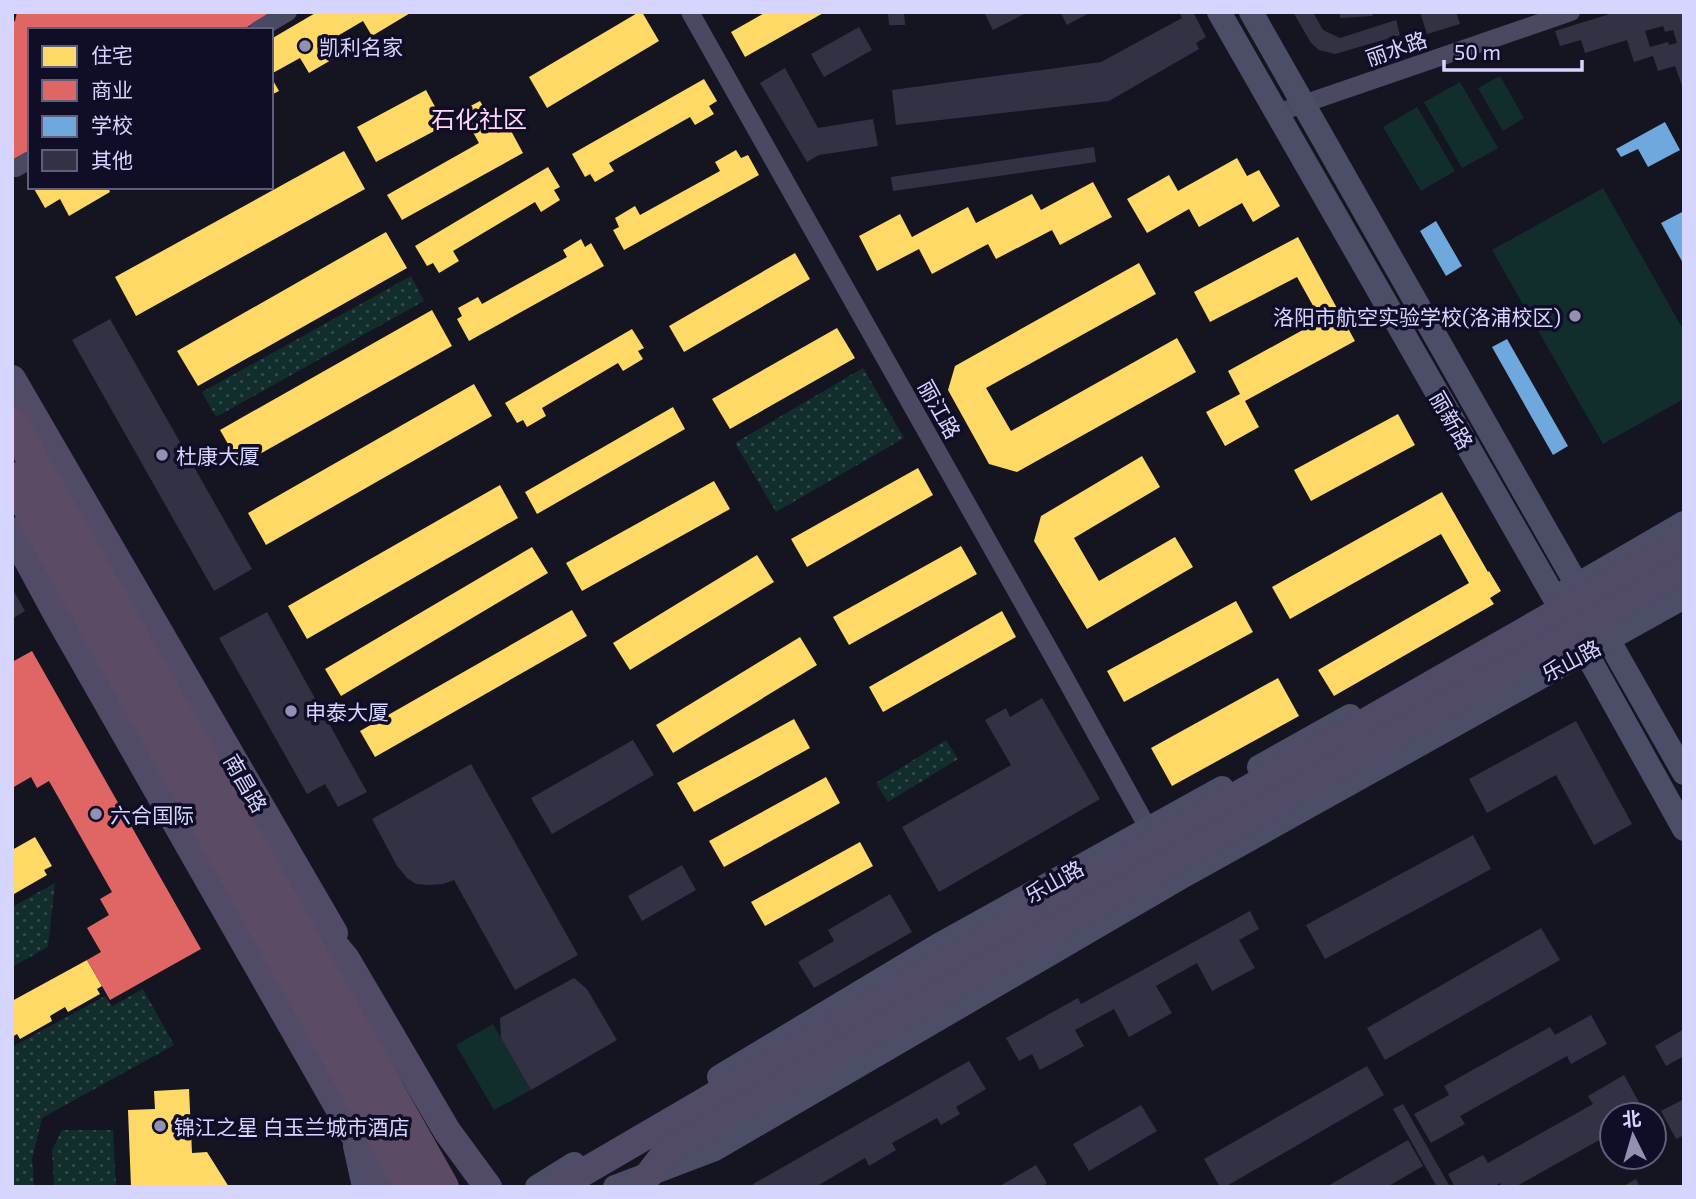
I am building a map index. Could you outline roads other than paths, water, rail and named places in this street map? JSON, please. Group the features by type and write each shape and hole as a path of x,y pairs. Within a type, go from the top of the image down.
{"highway":[{"name":"南昌路","path":"12,423 443,1187"},
{"path":"12,478 411,1187"}],"main road":[{"name":"丽新路","path":"1219,12 1684,829"},
{"name":"丽新路","path":"1251,12 1684,773"},
{"name":"南昌路","path":"12,379 482,1187"},
{"name":"乐山路","path":"612,1187 714,1118 1168,856 1564,615 1577,585 1684,523"},
{"path":"12,531 384,1187"},
{"path":"559,1187 856,1013 1684,540"},
{"path":"639,1187 668,1150 1684,569"},
{"name":"乐山路","path":"612,1187 715,1149 1180,877 1684,597"},
{"name":"乐山路","path":"537,1187 937,946 1149,828 1564,615"},
{"name":"乐山路","path":"1564,615 1609,640"},
{"name":"乐山路","path":"559,1187 948,969 1564,615"},
{"path":"252,848 346,959 447,1131 488,1187"},
{"path":"219,897 242,904 254,904 273,896 285,880 289,856"},
{"path":"349,1126 364,1187"}],"street":[{"path":"261,28 288,12"},
{"name":"丽江路","path":"690,12 1149,828"},
{"name":"丽水路","path":"1277,113 1571,12"}],"place":[{"name":"凯利名家","path":"305,46"},
{"name":"洛阳市航空实验学校(洛浦校区)","path":"1575,316"},
{"name":"杜康大厦","path":"162,455"},
{"name":"申泰大厦","path":"291,711"},
{"name":"六合国际","path":"96,814"},
{"name":"锦江之星 白玉兰城市酒店","path":"160,1126"}],"district":[{"name":"石化社区","path":"479,118"}]}
